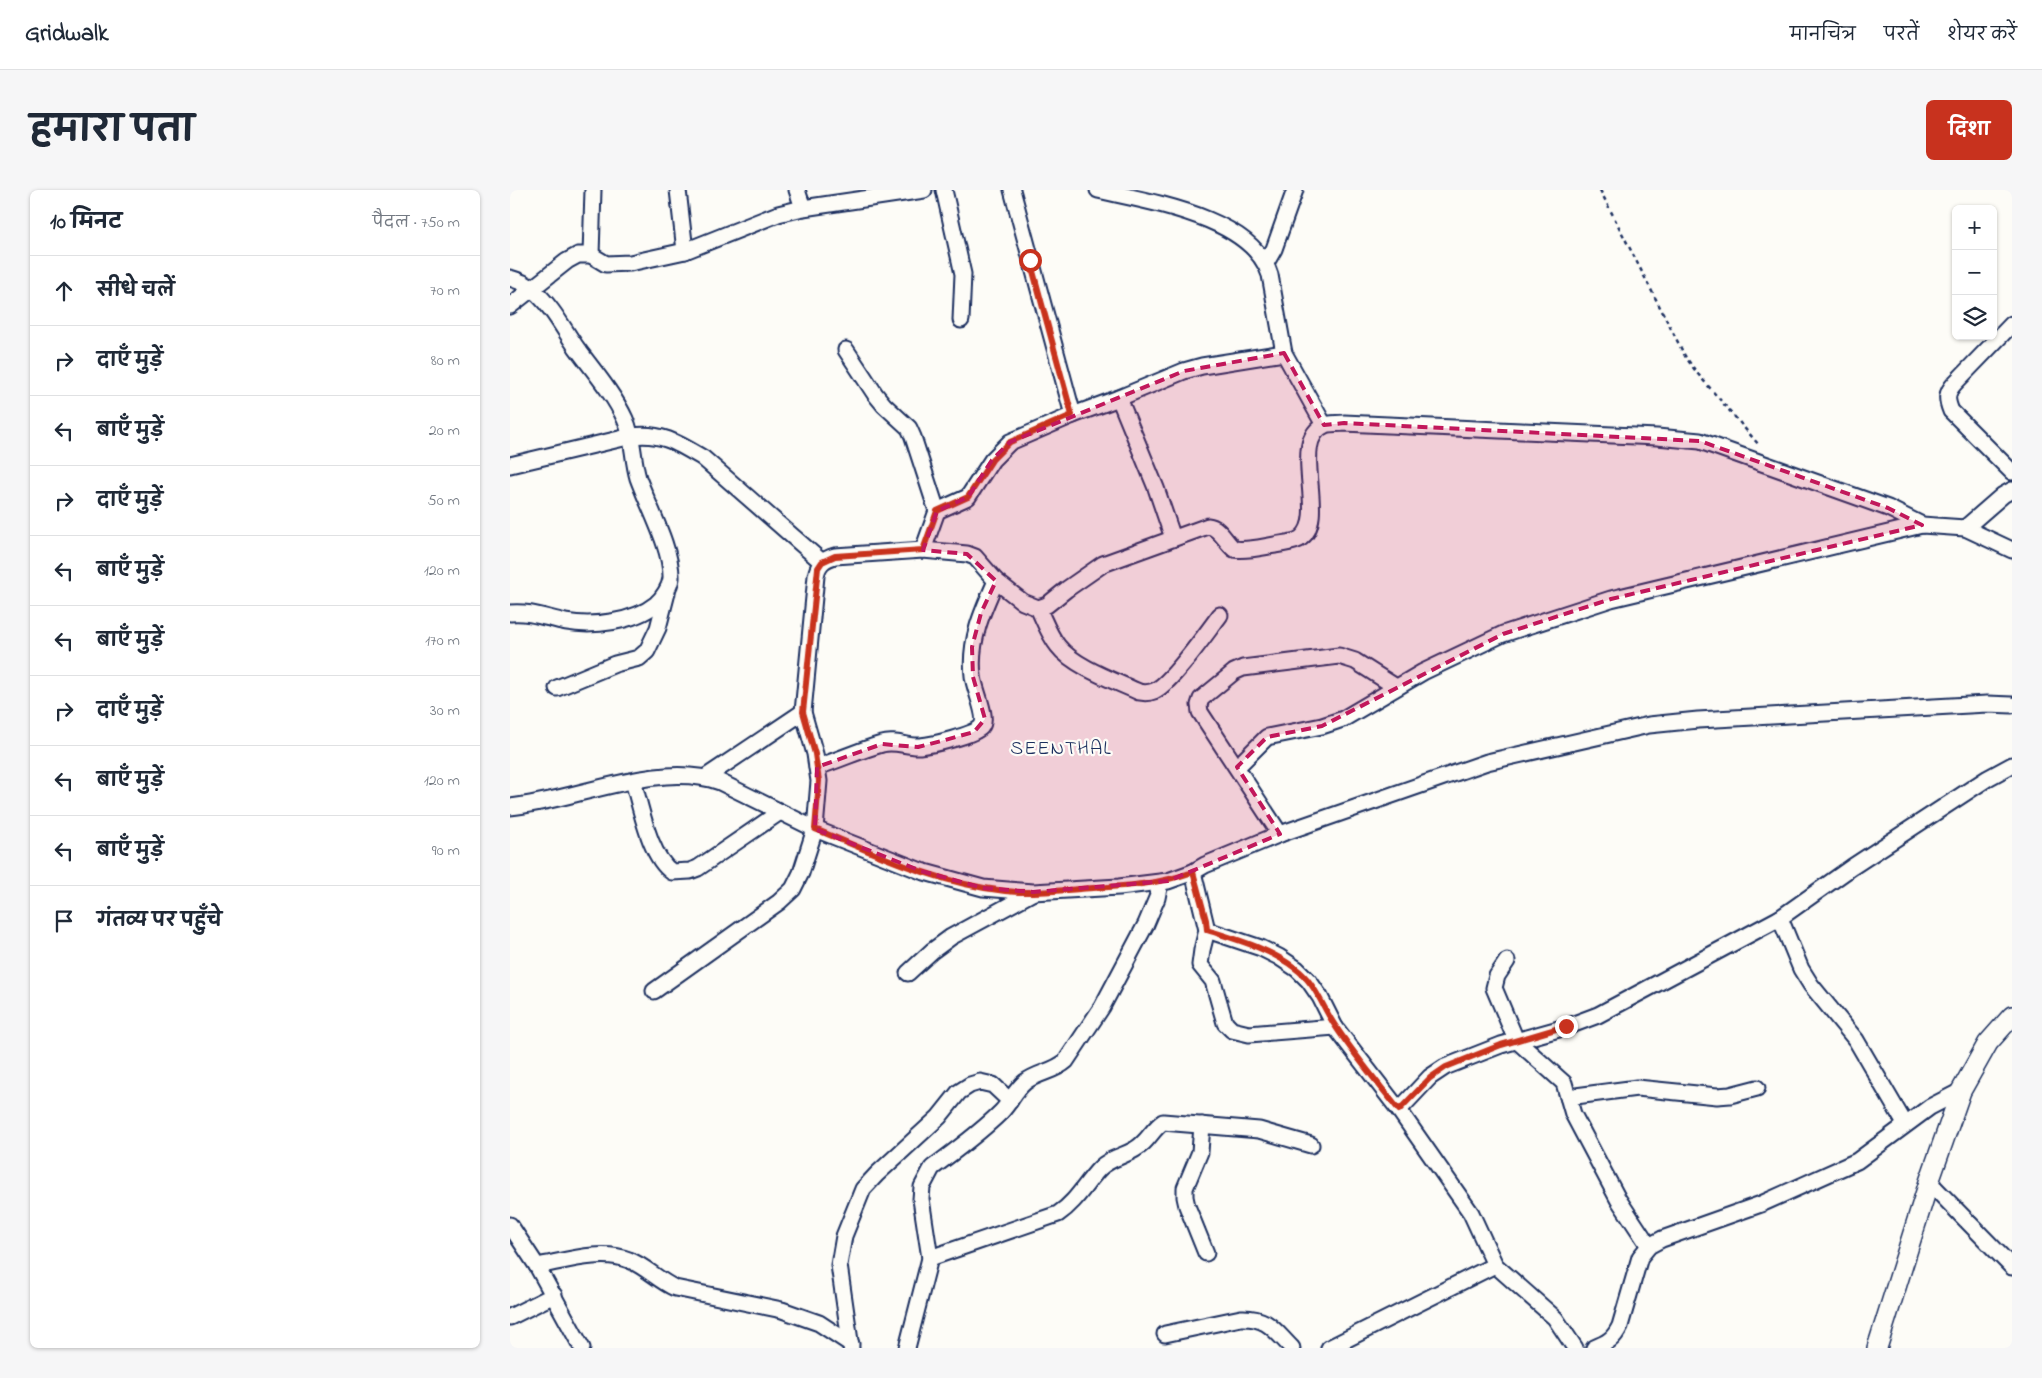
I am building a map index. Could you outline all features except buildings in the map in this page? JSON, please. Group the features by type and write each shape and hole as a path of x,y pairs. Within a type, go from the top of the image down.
{"main road":[{"path":"1877,1348 1929,1182 1961,1091 1988,1043 2012,1016"}],"street":[{"path":"591,255 592,190"},
{"path":"678,190 685,251"},
{"path":"797,190 803,208"},
{"path":"510,306 567,261 578,256 591,255 606,264 618,264 685,251 760,220 803,208 924,190"},
{"path":"944,190 963,274 961,320"},
{"path":"1012,190 1072,415"},
{"path":"1098,190 1166,207 1219,225 1240,237 1253,248 1266,263 1284,353 1324,425"},
{"path":"1266,263 1274,249 1295,190"},
{"path":"510,278 522,282 533,289 542,299 625,418 632,436 638,477 667,553 671,580 662,597 650,608 609,622 582,624 565,622 530,612 510,613"},
{"path":"2012,324 1955,383 1947,393 1946,401 1951,411 2012,472"},
{"path":"846,350 884,405 909,428 937,511 923,550"},
{"path":"937,511 968,497 992,460 1010,442 1072,415 1184,371 1202,366 1284,353"},
{"path":"1119,398 1156,488 1173,538"},
{"path":"654,991 779,902 793,889 801,873 815,829 819,781 803,712 816,576 822,562 835,556 923,550 968,554 975,558 996,581 1023,602 1038,608 1047,605 1067,588 1103,564 1208,526 1218,530 1234,549 1251,550 1300,539 1308,531 1311,518 1308,445 1324,425 1353,423 1657,437 1700,441 1888,508 1922,525"},
{"path":"510,465 632,436 646,434 658,436 683,446 703,458 822,562"},
{"path":"1965,528 2003,495 2012,490"},
{"path":"1237,767 1267,737 1322,726 1343,718 1396,687 1503,634 1611,599 1922,525 1965,528 2012,550"},
{"path":"817,767 882,744 926,745 974,732 982,727 985,719 973,677 972,647 981,613 996,581"},
{"path":"556,688 616,664 639,658 647,651 658,628 668,587"},
{"path":"1038,608 1058,646 1068,655 1093,671 1139,692 1147,693 1160,688 1182,665 1220,615"},
{"path":"1280,834 1200,712 1201,699 1234,672 1252,665 1339,656 1354,661 1396,687"},
{"path":"510,807 541,802 618,783 674,776 706,777 720,782 815,829 921,871 983,888 1033,892 1160,883 1193,872 1205,865 1280,834 1487,762 1649,725 1987,704 2012,705"},
{"path":"706,777 803,712"},
{"path":"1399,1110 1438,1071 1516,1040 1598,1015 1780,918 1852,867 1988,778 2012,765"},
{"path":"633,781 651,839 667,868 672,872 683,872 698,868 780,812"},
{"path":"1193,872 1207,930 1200,965 1213,981 1225,1023 1232,1030 1250,1034 1335,1026"},
{"path":"908,1348 930,1258 921,1199 922,1187 926,1177 932,1168 990,1123 1028,1080 1058,1068 1066,1061 1102,1007 1142,932 1152,911 1160,883"},
{"path":"908,973 951,937 1033,892"},
{"path":"1780,918 1801,969 1811,985 1856,1040 1905,1124"},
{"path":"1207,930 1261,948 1297,969 1309,981 1320,997 1335,1026 1399,1110 1471,1213 1495,1265 1555,1318 1574,1348"},
{"path":"1507,961 1496,976 1494,988 1516,1040 1560,1078 1566,1088 1572,1114 1613,1191 1649,1246"},
{"path":"851,1346 839,1259 844,1236 863,1190 877,1174 939,1117 959,1092 970,1084 980,1082 993,1085 1010,1101"},
{"path":"1568,1097 1637,1088 1717,1096 1730,1095 1756,1088"},
{"path":"1594,1348 1608,1342 1620,1342 1620,1326 1640,1257 1649,1246 1761,1204 1857,1161 1930,1107 1961,1091"},
{"path":"930,1258 1058,1214 1074,1202 1104,1164 1132,1152 1143,1144 1158,1125 1164,1122 1259,1130 1311,1145"},
{"path":"1202,1125 1200,1152 1185,1188 1185,1197 1206,1253"},
{"path":"1929,1182 2012,1267"},
{"path":"510,1225 554,1295 582,1348"},
{"path":"537,1266 604,1255 631,1260 661,1281 675,1288 782,1310 819,1323 851,1346"},
{"path":"1329,1348 1495,1265"},
{"path":"510,1316 554,1295"},
{"path":"1165,1334 1241,1318 1253,1318 1262,1320 1270,1326 1292,1348"}],"path":[{"path":"1600,190 1685,356 1697,373 1760,447"}],"highlighted area":[{"path":"1284,353 1324,425 1344,423 1700,441 1888,508 1922,525 1611,599 1503,634 1322,726 1267,737 1237,767 1280,834 1168,881 1033,892 983,888 921,871 815,829 817,767 882,744 918,747 974,732 985,719 973,677 972,647 981,613 996,581 967,554 923,550 937,511 968,497 992,460 1010,442 1184,371"}],"district":[{"name":"SEENTHAL","path":"1061,749"}],"route":[{"path":"1030,260 1072,415 1010,442 1001,450 992,460 975,489 968,497 961,502 937,511 923,550 835,556 822,562 818,568 803,712 815,754 819,781 815,829 921,871 983,888 1008,891 1033,892 1160,883 1193,872 1207,930 1261,948 1297,969 1309,981 1320,997 1335,1026 1399,1110 1438,1071 1501,1045 1566,1026"}]}
